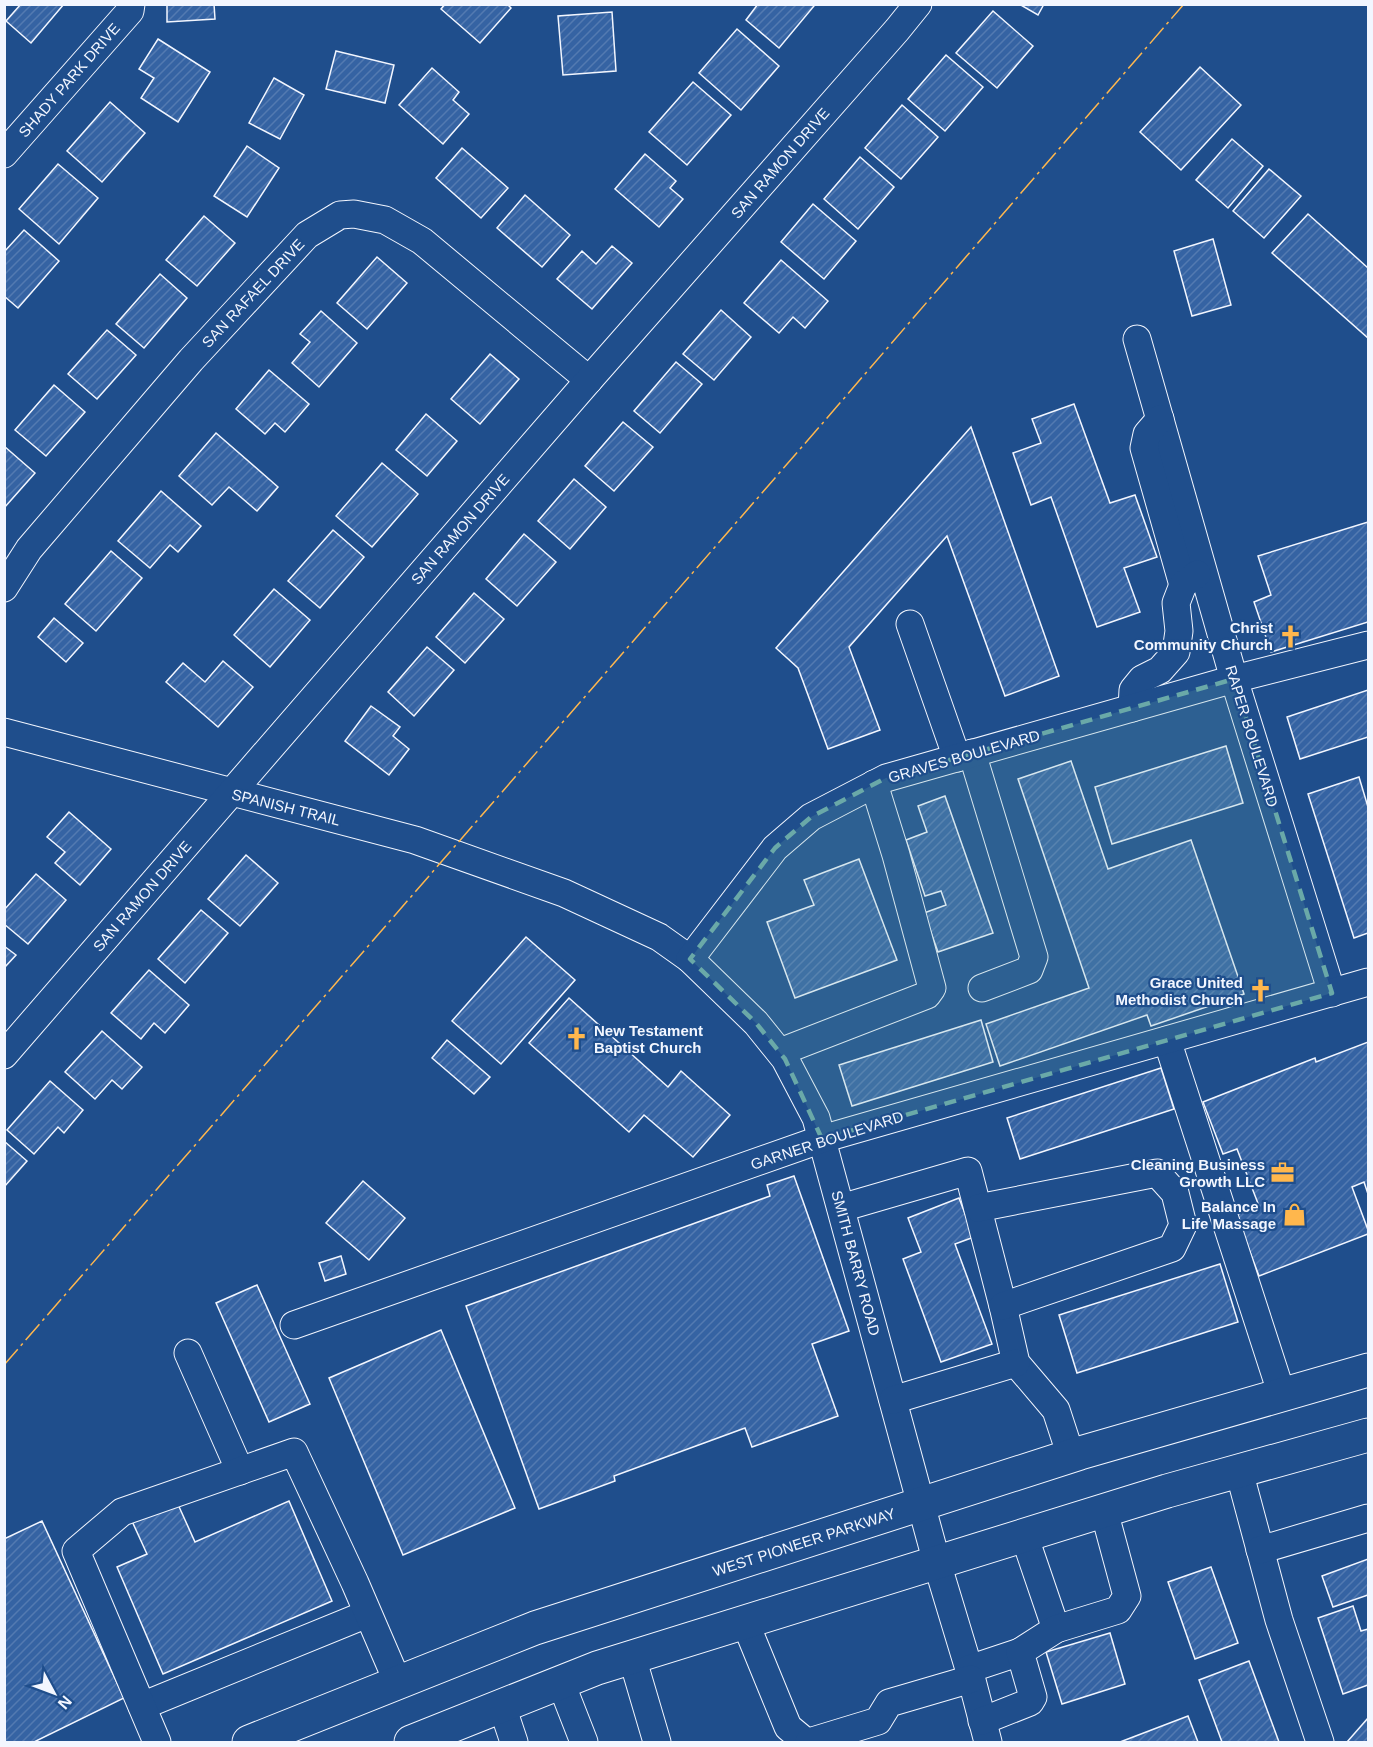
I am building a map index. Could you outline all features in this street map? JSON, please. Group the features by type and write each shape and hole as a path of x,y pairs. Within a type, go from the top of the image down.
{"main road":[{"name":"WEST PIONEER PARKWAY","path":"249,1743 536,1628 1071,1456 1368,1370"},
{"path":"411,1743 597,1668 1024,1534 1368,1435"}],"street":[{"name":"SHADY PARK DRIVE","path":"4,154 129,11 131,4"},
{"name":"SAN RAMON DRIVE","path":"4,1055 918,4"},
{"name":"SAN RAFAEL DRIVE","path":"4,588 28,549 191,360 307,235 340,215 354,214 385,220 422,242 589,380"},
{"name":"RAPER BOULEVARD","path":"1137,339 1160,419 1193,577 1234,679 1332,993"},
{"path":"1132,708 1133,690 1142,679 1160,670 1176,652 1179,631 1176,603 1193,577"},
{"path":"910,624 965,756 1034,957 1029,970 982,988"},
{"name":"GRAVES BOULEVARD","path":"690,959 775,848 811,817 886,778 1234,679 1368,645"},
{"name":"SPANISH TRAIL","path":"4,732 415,840 564,892"},
{"path":"780,1052 927,995 932,988 874,784"},
{"name":"SMITH BARRY ROAD","path":"564,892 659,936 690,959 756,1023 780,1052 816,1118 985,1732"},
{"name":"GARNER BOULEVARD","path":"294,1325 822,1139 1368,982"},
{"path":"1167,1040 1282,1395"},
{"path":"841,1208 968,1171 1004,1306 1016,1363 1056,1410 1071,1456"},
{"path":"978,1208 1156,1173 1175,1193 1183,1225 1172,1248 1004,1306"},
{"path":"188,1353 240,1471"},
{"path":"893,1400 1016,1363"},
{"path":"157,1743 76,1551 122,1512 294,1452 355,1583 398,1683"},
{"path":"1239,1471 1279,1620 1320,1743"},
{"path":"745,1622 788,1726 808,1743 878,1721 889,1703 970,1674 1020,1652 1056,1629 1118,1610 1127,1596 1104,1511"},
{"path":"1260,1550 1368,1518"},
{"path":"1024,1534 1056,1629"},
{"path":"142,1706 367,1614"},
{"path":"985,1732 1030,1702 1033,1697 1020,1652"},
{"path":"632,1657 657,1743"},
{"path":"561,1683 584,1743"},
{"path":"502,1706 514,1743"}],"highlighted area":[{"path":"1234,679 1332,993 822,1139 785,1059 756,1023 690,959 775,848 811,817 886,778"}],"building":[{"path":"21,4 64,4 31,43 6,21"},
{"path":"167,4 214,4 215,19 167,22"},
{"path":"445,4 507,4 511,8 480,43 441,9"},
{"path":"758,4 811,4 814,6 779,48 746,20"},
{"path":"1019,4 1044,4 1038,15"},
{"path":"993,11 1033,46 997,88 956,53"},
{"path":"612,12 616,71 563,75 558,16"},
{"path":"737,29 779,66 741,110 699,73"},
{"path":"158,39 210,72 178,122 141,98 154,78 139,69"},
{"path":"336,51 394,65 385,103 326,89"},
{"path":"946,55 983,87 945,131 908,99"},
{"path":"1200,67 1241,105 1181,170 1140,132"},
{"path":"432,68 459,92 453,100 469,114 443,144 399,105"},
{"path":"274,78 304,95 280,139 249,123"},
{"path":"693,82 731,115 687,165 649,132"},
{"path":"110,102 145,133 102,182 67,151"},
{"path":"902,105 938,137 901,179 865,148"},
{"path":"1232,139 1263,166 1228,208 1196,180"},
{"path":"247,146 279,168 247,217 214,196"},
{"path":"462,148 508,188 481,218 436,178"},
{"path":"645,154 676,181 670,188 683,199 659,227 615,189"},
{"path":"860,157 894,187 858,229 824,199"},
{"path":"58,164 98,198 59,244 19,209"},
{"path":"1269,169 1301,196 1264,238 1233,211"},
{"path":"525,195 570,235 542,267 497,228"},
{"path":"813,204 856,241 824,279 781,242"},
{"path":"1308,214 1368,268 1368,338 1272,253"},
{"path":"204,216 235,243 197,286 166,260"},
{"path":"24,230 59,261 18,308 4,296 4,252"},
{"path":"1213,239 1231,305 1192,316 1174,251"},
{"path":"612,246 632,263 592,309 557,279 582,251 596,264"},
{"path":"377,257 407,283 367,329 337,303"},
{"path":"781,260 828,301 805,328 793,317 779,333 744,303"},
{"path":"160,274 187,298 144,348 116,324"},
{"path":"721,310 751,337 714,380 683,354"},
{"path":"321,311 357,343 319,387 292,363 310,342 300,334"},
{"path":"107,330 136,355 97,399 68,374"},
{"path":"490,354 519,379 480,424 451,399"},
{"path":"676,362 702,384 660,433 634,411"},
{"path":"269,370 309,404 285,432 275,423 265,434 236,409"},
{"path":"54,385 85,412 46,456 15,430"},
{"path":"1074,404 1110,503 1135,495 1157,557 1124,568 1140,612 1097,627 1051,497 1031,505 1013,453 1041,443 1032,419"},
{"path":"426,414 457,441 427,476 396,450"},
{"path":"623,422 653,447 614,491 585,466"},
{"path":"971,427 1059,676 1005,696 947,536 849,647 880,730 828,749 798,668 776,648"},
{"path":"216,433 278,487 257,511 229,487 212,505 179,476"},
{"path":"4,446 35,473 4,508"},
{"path":"382,463 418,494 372,547 336,516"},
{"path":"574,479 606,507 570,549 538,521"},
{"path":"161,491 201,526 178,552 170,545 150,568 118,541"},
{"path":"1368,522 1368,622 1271,652 1254,602 1271,595 1258,556"},
{"path":"333,530 364,557 320,608 288,581"},
{"path":"524,534 556,562 517,606 486,579"},
{"path":"111,551 142,578 96,631 65,604"},
{"path":"274,589 310,620 270,667 234,635"},
{"path":"474,593 504,619 465,663 436,637"},
{"path":"54,618 83,643 66,662 38,637"},
{"path":"427,647 454,670 414,716 388,692"},
{"path":"223,661 253,687 218,727 166,682 183,663 205,682"},
{"path":"1368,690 1368,737 1300,759 1287,717"},
{"path":"371,706 400,727 393,736 409,749 389,775 345,741"},
{"path":"1226,746 1243,803 1112,844 1095,787"},
{"path":"1071,761 1108,869 1191,840 1244,994 1151,1026 1147,1015 1000,1066 986,1024 1089,988 1018,779"},
{"path":"1359,777 1368,807 1368,933 1354,938 1308,794"},
{"path":"945,796 993,933 938,952 924,913 946,905 941,891 925,896 906,840 927,832 918,806"},
{"path":"69,812 111,849 80,885 55,863 65,852 47,837"},
{"path":"246,855 278,883 240,926 208,899"},
{"path":"859,859 897,960 795,998 767,922 814,905 804,880"},
{"path":"36,874 66,900 28,944 4,924 4,910"},
{"path":"201,910 228,933 185,983 158,959"},
{"path":"526,937 575,980 501,1064 452,1021"},
{"path":"4,946 16,955 4,968"},
{"path":"149,970 189,1005 165,1033 154,1023 141,1039 111,1013"},
{"path":"569,998 668,1087 681,1071 730,1115 693,1157 644,1115 629,1132 529,1043"},
{"path":"981,1020 993,1062 852,1106 839,1065"},
{"path":"102,1031 142,1067 122,1089 112,1080 95,1099 65,1072"},
{"path":"447,1040 490,1077 474,1094 432,1058"},
{"path":"1368,1042 1368,1194 1364,1182 1352,1187 1368,1234 1259,1276 1236,1215 1259,1206 1237,1149 1223,1154 1203,1102 1315,1058 1316,1062"},
{"path":"1161,1068 1174,1109 1020,1159 1007,1118"},
{"path":"50,1081 83,1110 64,1133 58,1127 34,1154 7,1130"},
{"path":"4,1141 27,1161 4,1187"},
{"path":"794,1176 849,1331 812,1344 838,1416 752,1447 745,1428 614,1476 615,1481 539,1509 466,1306 770,1196 767,1185"},
{"path":"363,1181 405,1218 369,1260 326,1223"},
{"path":"959,1198 974,1237 955,1244 992,1344 941,1362 903,1259 921,1252 908,1218"},
{"path":"341,1256 346,1274 325,1281 319,1263"},
{"path":"1220,1264 1238,1322 1077,1373 1059,1315"},
{"path":"257,1285 310,1404 269,1422 216,1303"},
{"path":"441,1330 515,1508 403,1555 329,1378"},
{"path":"176,1500 195,1542 289,1501 332,1601 163,1674 117,1567 147,1554 131,1519"},
{"path":"42,1521 124,1698 34,1742 4,1742 4,1539"},
{"path":"1368,1559 1368,1595 1333,1607 1322,1576"},
{"path":"1211,1567 1238,1643 1195,1659 1168,1582"},
{"path":"1353,1606 1361,1631 1368,1629 1368,1685 1343,1694 1318,1618"},
{"path":"1110,1633 1125,1684 1062,1704 1046,1652"},
{"path":"1249,1661 1279,1742 1222,1742 1199,1680"},
{"path":"1188,1716 1198,1742 1120,1742"},
{"path":"1368,1718 1368,1742 1347,1742"}],"power":[{"path":"4,1365 1184,4"}],"place":[{"name":"Christ Community Church","path":"1291,636"},
{"name":"Grace United Methodist Church","path":"1261,991"},
{"name":"New Testament Baptist Church","path":"576,1039"},
{"name":"Cleaning Business Growth LLC","path":"1283,1173"},
{"name":"Balance In Life Massage","path":"1294,1215"}]}
